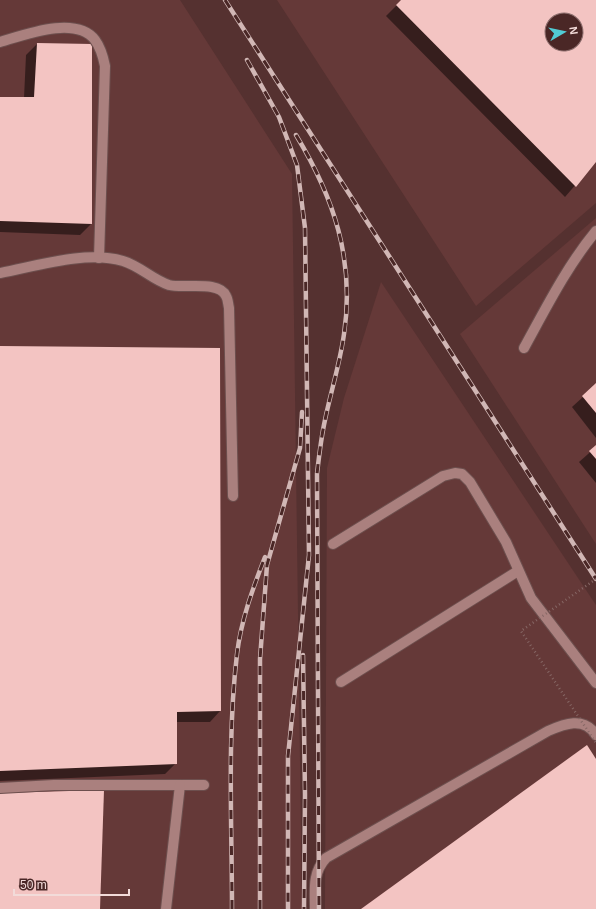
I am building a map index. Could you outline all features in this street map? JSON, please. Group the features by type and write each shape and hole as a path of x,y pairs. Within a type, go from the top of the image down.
{"lane":[{"path":"0,42 62,27 82,30 94,38 101,50 105,66 99,258"},
{"path":"524,348 558,286 581,250 596,231"},
{"path":"0,273 68,259 99,258 123,261 169,285 187,287 210,286 220,289 226,295 229,308 233,496"},
{"path":"333,544 443,476 455,473 462,474 470,482 506,542 531,598 596,683"},
{"path":"341,682 518,571"},
{"path":"315,909 315,876 319,866 326,858 548,731 567,723 583,723 592,728 596,734"},
{"path":"0,788 54,785 204,785"},
{"path":"166,909 180,785"}],"path":[{"path":"596,579 521,631 596,743"}],"shaded area":[{"path":"0,0 180,0 292,174 302,909 0,909"},
{"path":"277,0 596,0 596,203 476,306"},
{"path":"596,218 596,544 460,334"},
{"path":"381,282 596,605 596,909 325,909 327,468 344,398"}],"building":[{"path":"401,0 596,0 596,162 576,187 396,5"},
{"path":"37,43 92,44 92,224 0,221 0,97 34,97"},
{"path":"0,346 220,348 221,711 177,712 177,764 0,771"},
{"path":"596,383 596,413 582,396"},
{"path":"596,445 596,459 589,451"},
{"path":"587,745 596,759 596,909 361,909"},
{"path":"104,790 100,909 0,909 0,793"}],"railway":[{"path":"225,0 596,579"},
{"path":"247,60 279,117 297,165 305,228 309,555 288,756 288,909"},
{"path":"296,135 321,182 331,206 344,255 347,307 344,334 327,409 317,474 319,909"},
{"path":"260,909 260,659 267,565 300,448 302,412"},
{"path":"232,909 231,749 234,686 241,629 252,592 265,557"},
{"path":"303,655 305,795 304,909"}]}
